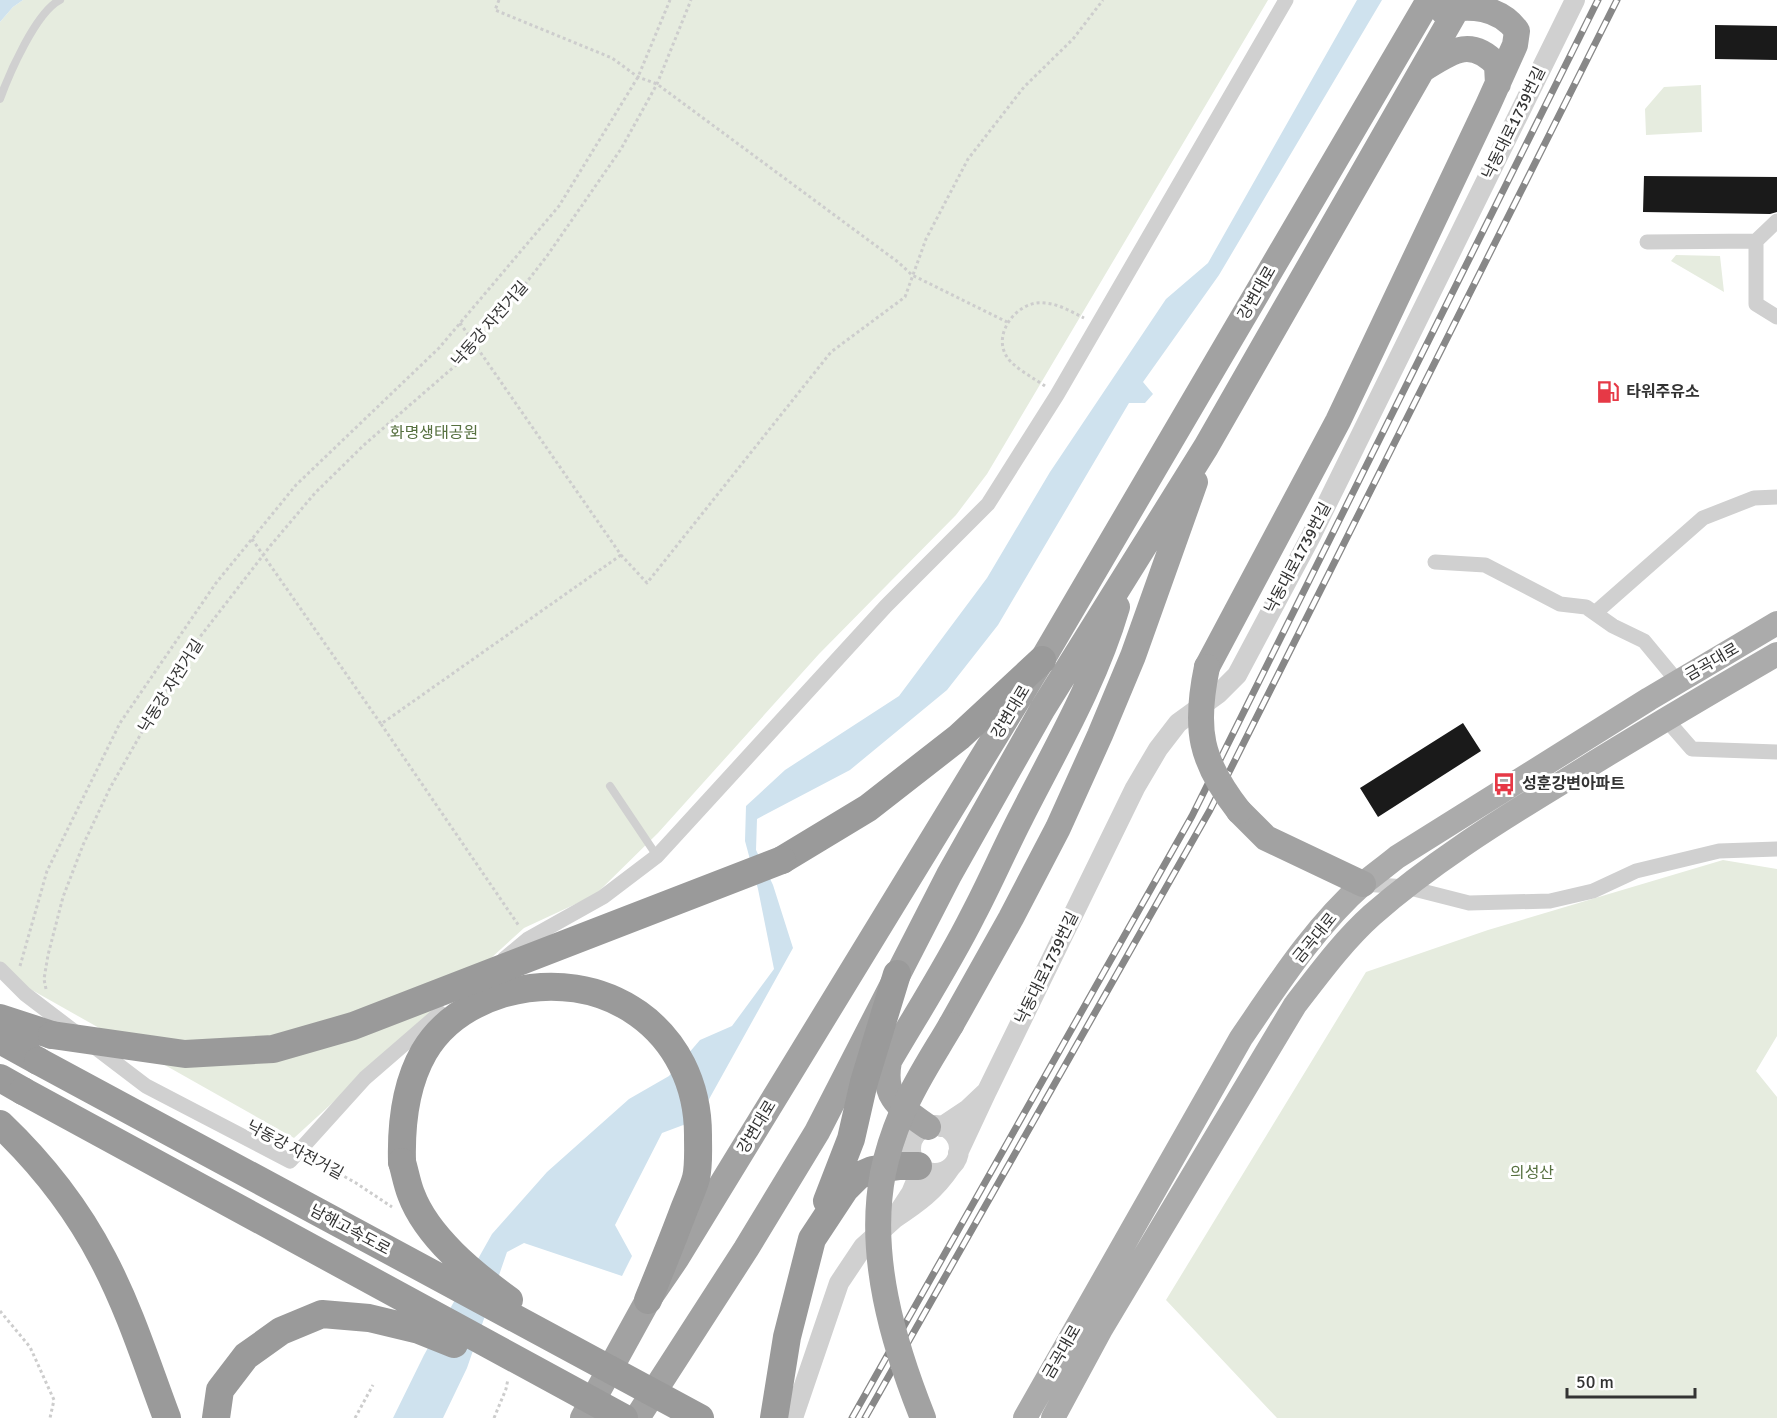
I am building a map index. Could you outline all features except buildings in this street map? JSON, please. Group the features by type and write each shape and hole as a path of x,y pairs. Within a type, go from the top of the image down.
{"highway":[{"name":"강변대로","path":"583,1418 648,1300 676,1259 1042,660 1429,0"},
{"name":"강변대로","path":"637,1418 746,1249 817,1132 949,875 1042,710 1206,447 1460,4"},
{"path":"1363,884 1266,838 1239,811 1218,781 1204,747 1200,726 1201,696 1207,667 1338,421 1498,84 1515,45 1517,31 1509,20 1496,13 1460,4 1415,24"},
{"path":"1422,70 1453,51 1474,48 1489,56 1497,65 1498,84"},
{"path":"923,1418 902,1361 887,1300 880,1246 880,1197 883,1172 903,1112 1032,878 1058,828 1100,735 1133,656 1183,521 1206,447"},
{"path":"934,1127 898,1106 888,1091 886,1076 889,1061 972,917 1020,817 1083,696 1108,637 1126,575"},
{"path":"0,1018 52,1035 185,1054 273,1049 353,1026 782,860 868,808 959,737 1042,660"},
{"path":"774,1418 787,1336 812,1239 851,1139 864,1082 897,974"},
{"path":"582,1356 464,1265 425,1222 411,1195 402,1162 401,1127 415,1070 439,1031 455,1016 490,998 513,991 558,986 581,988 609,997 629,1008 652,1025 670,1044 685,1067 695,1097 698,1121 696,1177 648,1300"},
{"name":"남해고속도로","path":"0,1040 700,1418"},
{"name":"남해고속도로","path":"0,1078 624,1418"},
{"path":"0,1124 33,1156 87,1231 115,1284 166,1418"},
{"path":"812,1239 845,1189 858,1176 872,1170 900,1166 920,1168"},
{"path":"216,1418 220,1390 246,1356 281,1331 322,1314 369,1318 419,1330 572,1390"}],"main road":[{"name":"금곡대로","path":"1024,1418 1241,1038 1273,991 1325,924 1363,884 1397,857 1777,623"},
{"name":"금곡대로","path":"1053,1418 1101,1329 1295,1005 1322,969 1370,917 1406,887 1491,826 1665,718 1777,654"}],"street":[{"path":"0,969 34,1001 146,1086 290,1161 364,1078 528,939 603,897 657,856 886,606 988,504 1057,395 1286,0"},
{"name":"낙동대로1739번길","path":"894,1219 919,1203 939,1186 955,1160 1135,788 1158,749 1178,723 1218,694 1236,675 1248,654 1310,538 1575,0"},
{"path":"1647,242 1756,241 1777,221"},
{"path":"1756,241 1756,304 1777,317"},
{"path":"1595,613 1704,518 1754,498 1777,497"},
{"path":"1435,562 1485,565 1560,604 1586,607 1613,626 1644,640 1678,682"},
{"path":"1665,718 1692,749 1777,752"},
{"path":"1363,884 1406,887 1469,903 1550,901 1593,891 1636,871 1719,851 1777,849"},
{"path":"934,1127 951,1132 956,1138 955,1160 936,1173 920,1168 912,1158 912,1144 919,1132 934,1127 968,1109 987,1091"},
{"path":"793,1418 839,1282 863,1247 894,1219 911,1193 920,1168"}],"lane":[{"path":"0,99 11,69 40,19 60,0"},
{"path":"610,786 657,856"}],"path":[{"path":"499,0 495,10 612,58 638,76 657,84 898,262 912,275 1007,322"},
{"path":"14,983 47,871 120,723 216,583 296,485 439,348 560,206 638,76 670,0"},
{"name":"낙동강 자전거길","path":"51,994 45,988 44,979 48,955 63,897 83,845 110,789 186,655 263,555 315,493 365,444 456,365 505,310 540,265 621,149 657,84 691,0"},
{"path":"460,323 621,555 647,583 831,352 905,297 926,239 968,159 1024,87 1073,39 1103,0"},
{"path":"1057,395 1007,358 1003,345 1007,322 1017,311 1027,305 1043,302 1068,309 1096,325"},
{"path":"252,539 528,939"},
{"path":"381,724 621,555"},
{"name":"낙동강 자전거길","path":"297,1151 393,1207"},
{"path":"0,1311 30,1347 54,1400 50,1418"},
{"path":"355,1418 373,1385"}],"green space":[{"name":"화명생태공원","path":"23,0 1268,0 987,474 956,515 819,654 658,833 595,895 524,928 294,1138 0,972 0,22 13,7"},
{"path":"1701,85 1702,132 1646,135 1645,109 1664,87"},
{"path":"1676,255 1720,256 1724,292 1671,261"},
{"name":"의성산","path":"1723,860 1777,869 1777,1036 1756,1071 1777,1097 1777,1418 1277,1418 1166,1300 1366,972 1488,930"}],"water":[{"path":"0,0 23,0 13,7 0,22"},
{"path":"1357,0 1382,0 1219,275 1143,382 1153,394 1145,403 1129,403 998,625 947,690 850,770 757,819 756,850 773,885 793,948 708,1101 686,1124 662,1133 615,1225 632,1256 622,1276 524,1243 507,1252 467,1368 443,1418 393,1418 424,1355 492,1234 547,1172 629,1099 669,1076 700,1040 732,1026 774,969 758,889 745,841 746,806 785,770 899,696 987,578 1050,472 1166,299 1208,263"}],"railway":[{"path":"852,1418 1192,816 1598,0"},
{"path":"865,1418 1210,810 1617,0"}],"place":[{"name":"타워주유소","path":"1608,392"},
{"name":"성훈강변아파트","path":"1504,784"}]}
